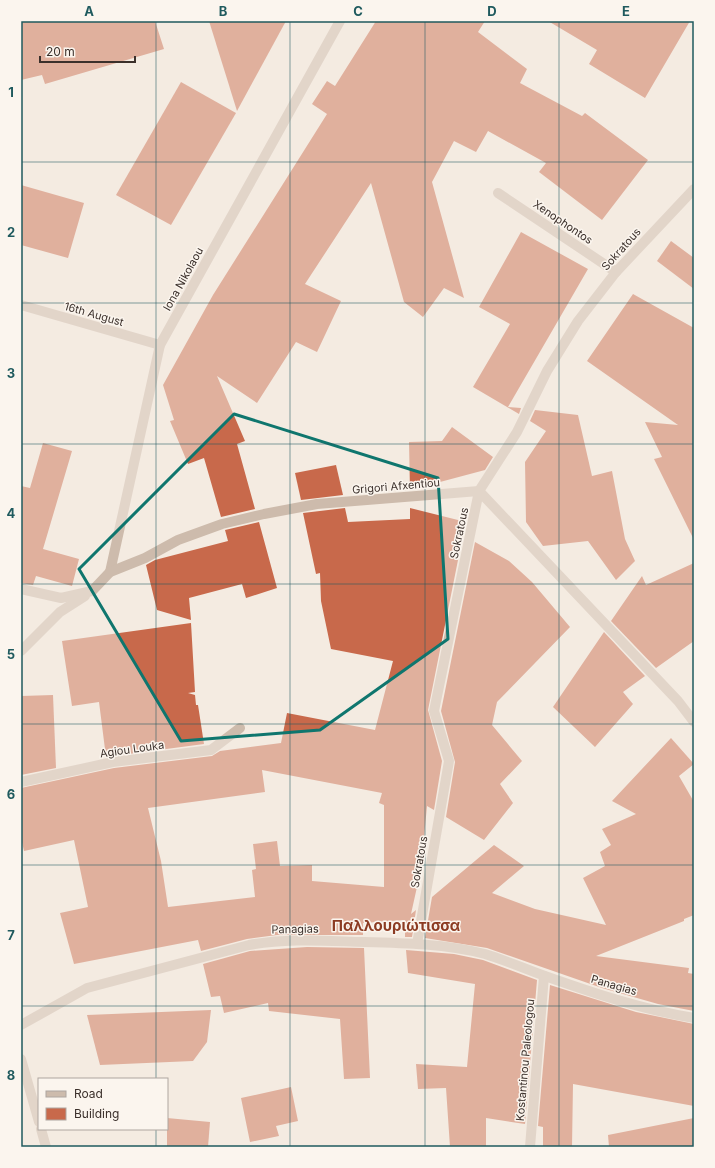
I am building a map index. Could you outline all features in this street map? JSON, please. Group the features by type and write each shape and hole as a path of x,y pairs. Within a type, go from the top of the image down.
{"street":[{"name":"Iona Nikolaou","path":"110,572 160,345 340,21"},
{"name":"Sokratous","path":"417,944 449,761 434,711 479,492 517,432 547,371 578,321 616,272 694,189"},
{"name":"Xenophontos","path":"498,193 616,272"},
{"name":"16th August","path":"21,305 160,345"},
{"name":"Grigori Afxentiou","path":"21,651 60,612 92,591 110,572 145,558 178,540 222,524 317,504 479,492"},
{"path":"479,492 678,701 694,722"},
{"path":"21,589 61,598 92,591"},
{"name":"Agiou Louka","path":"21,782 113,762 211,750 240,728"},
{"name":"Panagias","path":"21,1026 86,988 249,945 293,939 417,944 464,949 487,955 544,976 672,1014 694,1018"},
{"name":"Kostantinou Paleologou","path":"530,1147 544,976"},
{"path":"21,1059 38,1118"},
{"path":"41,1130 46,1147"}],"highlighted area":[{"path":"234,414 438,478 448,639 320,730 181,741 79,569"}],"building":[{"path":"21,21 155,21 164,49 45,84 42,75 21,80"},
{"path":"209,21 286,21 237,111"},
{"path":"376,21 485,21 478,32 527,69 520,83 582,116 585,113 648,160 602,220 539,172 546,163 488,131 476,152 454,141 432,182 464,298 444,288 423,317 404,302 371,183 305,284 341,301 317,352 296,342 257,403 217,376 245,441 237,444 255,509 221,517 204,458 188,464 170,421 174,420 163,385 213,295 327,114 312,104 327,81 335,86"},
{"path":"548,21 690,21 645,98 589,64 597,50"},
{"path":"181,82 236,113 171,225 116,195"},
{"path":"21,185 84,203 68,258 21,245"},
{"path":"521,232 588,269 508,407 521,408 519,414 473,387 510,324 479,307"},
{"path":"671,241 694,258 694,289 657,261"},
{"path":"633,294 694,328 694,540 654,459 662,457 645,422 678,425 587,361"},
{"path":"535,410 578,415 592,476 612,471 625,539 635,561 616,580 588,541 543,546 526,522 525,462 546,431 530,421"},
{"path":"452,427 493,457 485,470 410,490 409,442 442,441"},
{"path":"43,443 72,451 43,549 79,559 72,586 36,576 33,585 21,583 21,486 30,488"},
{"path":"336,465 343,495 301,500 295,473"},
{"path":"345,508 348,522 410,519 410,508 462,521 460,533 463,535 428,710 442,761 434,810 427,806 421,869 411,914 416,910 412,937 405,937 405,920 363,923 363,935 277,935 247,939 201,951 198,940 74,964 60,913 88,907 74,840 24,851 21,838 21,788 114,768 212,756 220,751 281,743 287,713 375,730 393,661 331,649 321,601 320,573 316,574 303,513","holes":["262,770 382,793 379,803 384,805 384,887 312,881 312,865 280,866 277,841 253,844 256,869 252,870 255,897 168,907 161,861 148,808 265,792"]},
{"path":"259,522 277,588 246,598 242,584 189,598 191,620 157,610 146,565 155,560 228,541 225,530"},
{"path":"475,542 509,561 532,582 570,627 497,702 492,725 522,761 500,784 513,803 484,840 446,817 455,762 441,711"},
{"path":"694,563 694,641 656,668 611,621 642,576 646,585"},
{"path":"191,623 195,692 188,693 195,695 204,744 106,757 99,702 72,706 62,641"},
{"path":"604,632 645,676 623,692 633,704 595,747 553,707"},
{"path":"53,695 56,768 21,775 21,696"},
{"path":"671,738 694,764 679,776 694,802 694,915 684,919 684,921 596,956 689,968 688,973 694,974 694,1011 658,1004 602,988 487,948 425,938 432,897 494,845 524,866 492,893 535,909 606,925 583,878 605,866 600,852 611,845 602,829 636,814 612,801"},
{"path":"307,947 364,948 370,1078 344,1079 340,1019 269,1011 268,1003 224,1013 220,996 211,997 203,964 250,951"},
{"path":"406,950 454,954 483,960 537,980 525,1124 486,1118 486,1147 450,1147 446,1088 418,1089 416,1064 467,1067 475,984 408,973"},
{"path":"550,985 636,1012 694,1024 694,1106 573,1084 572,1147 543,1147 543,1127 538,1126"},
{"path":"211,1010 207,1042 193,1061 100,1065 87,1015"},
{"path":"291,1087 298,1121 276,1126 279,1136 250,1142 241,1098"},
{"path":"168,1118 210,1122 208,1147 167,1147"},
{"path":"694,1118 694,1147 609,1147 608,1135"}],"district":[{"name":"Παλλουριώτισσα","path":"396,925"}]}
